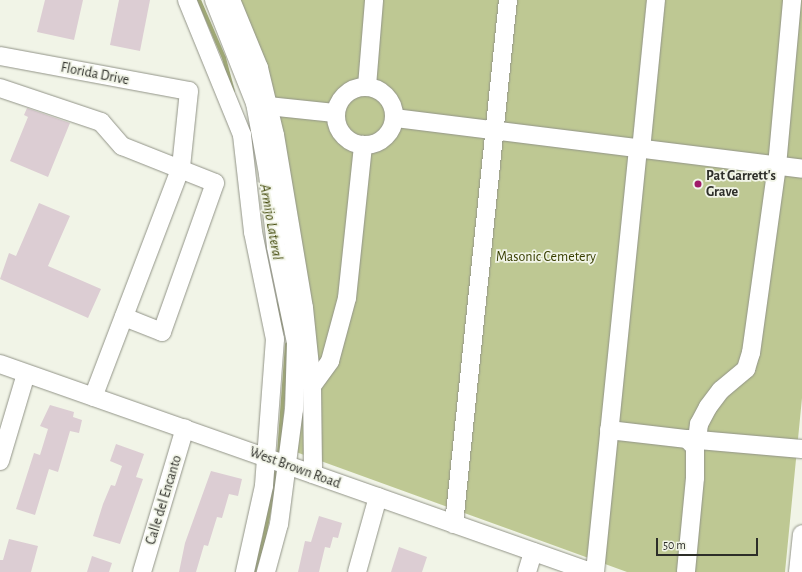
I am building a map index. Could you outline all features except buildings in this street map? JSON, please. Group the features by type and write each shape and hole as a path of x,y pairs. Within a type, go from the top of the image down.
{"street":[{"path":"187,0 242,135 253,232 275,339 266,458 257,522 245,572"},
{"path":"214,0 255,103 268,174 276,247 295,336 294,409 286,464 280,524 266,572"},
{"path":"231,0 259,68 268,106 304,308 312,386 313,474"},
{"path":"367,86 374,0"},
{"path":"454,524 496,130 508,0"},
{"path":"595,572 656,0"},
{"path":"686,572 696,478 695,447 692,439 708,407 721,390 746,369 751,353 777,166 792,0"},
{"name":"Florida Drive","path":"0,56 189,91 181,167"},
{"path":"367,86 378,89 388,96 395,118 384,138 363,145 342,135 335,113 346,93 367,86"},
{"path":"0,88 101,122 122,146 181,167 215,183 162,332 124,317"},
{"path":"268,106 335,113"},
{"path":"395,118 640,150 802,169"},
{"path":"312,386 330,361 347,298 363,145"},
{"path":"94,397 181,167"},
{"name":"West Brown Road","path":"0,364 591,572"},
{"path":"0,461 26,374"},
{"name":"Calle del Encanto","path":"142,572 185,428"},
{"path":"609,430 802,449"},
{"path":"357,572 378,497"},
{"path":"798,572 802,534"},
{"path":"527,572 533,552"}],"green space":[{"name":"Masonic Cemetery","path":"222,0 802,0 802,398 785,572 627,572 296,452 302,336"}],"waterway":[{"name":"Armijo Lateral","path":"199,0 224,58 233,91"},
{"name":"Armijo Lateral","path":"276,303 285,331"},
{"name":"Armijo Lateral","path":"279,453 287,344"},
{"name":"Armijo Lateral","path":"254,572 264,539 276,473"}],"place":[{"name":"Pat Garrett's Grave","path":"698,184"}]}
